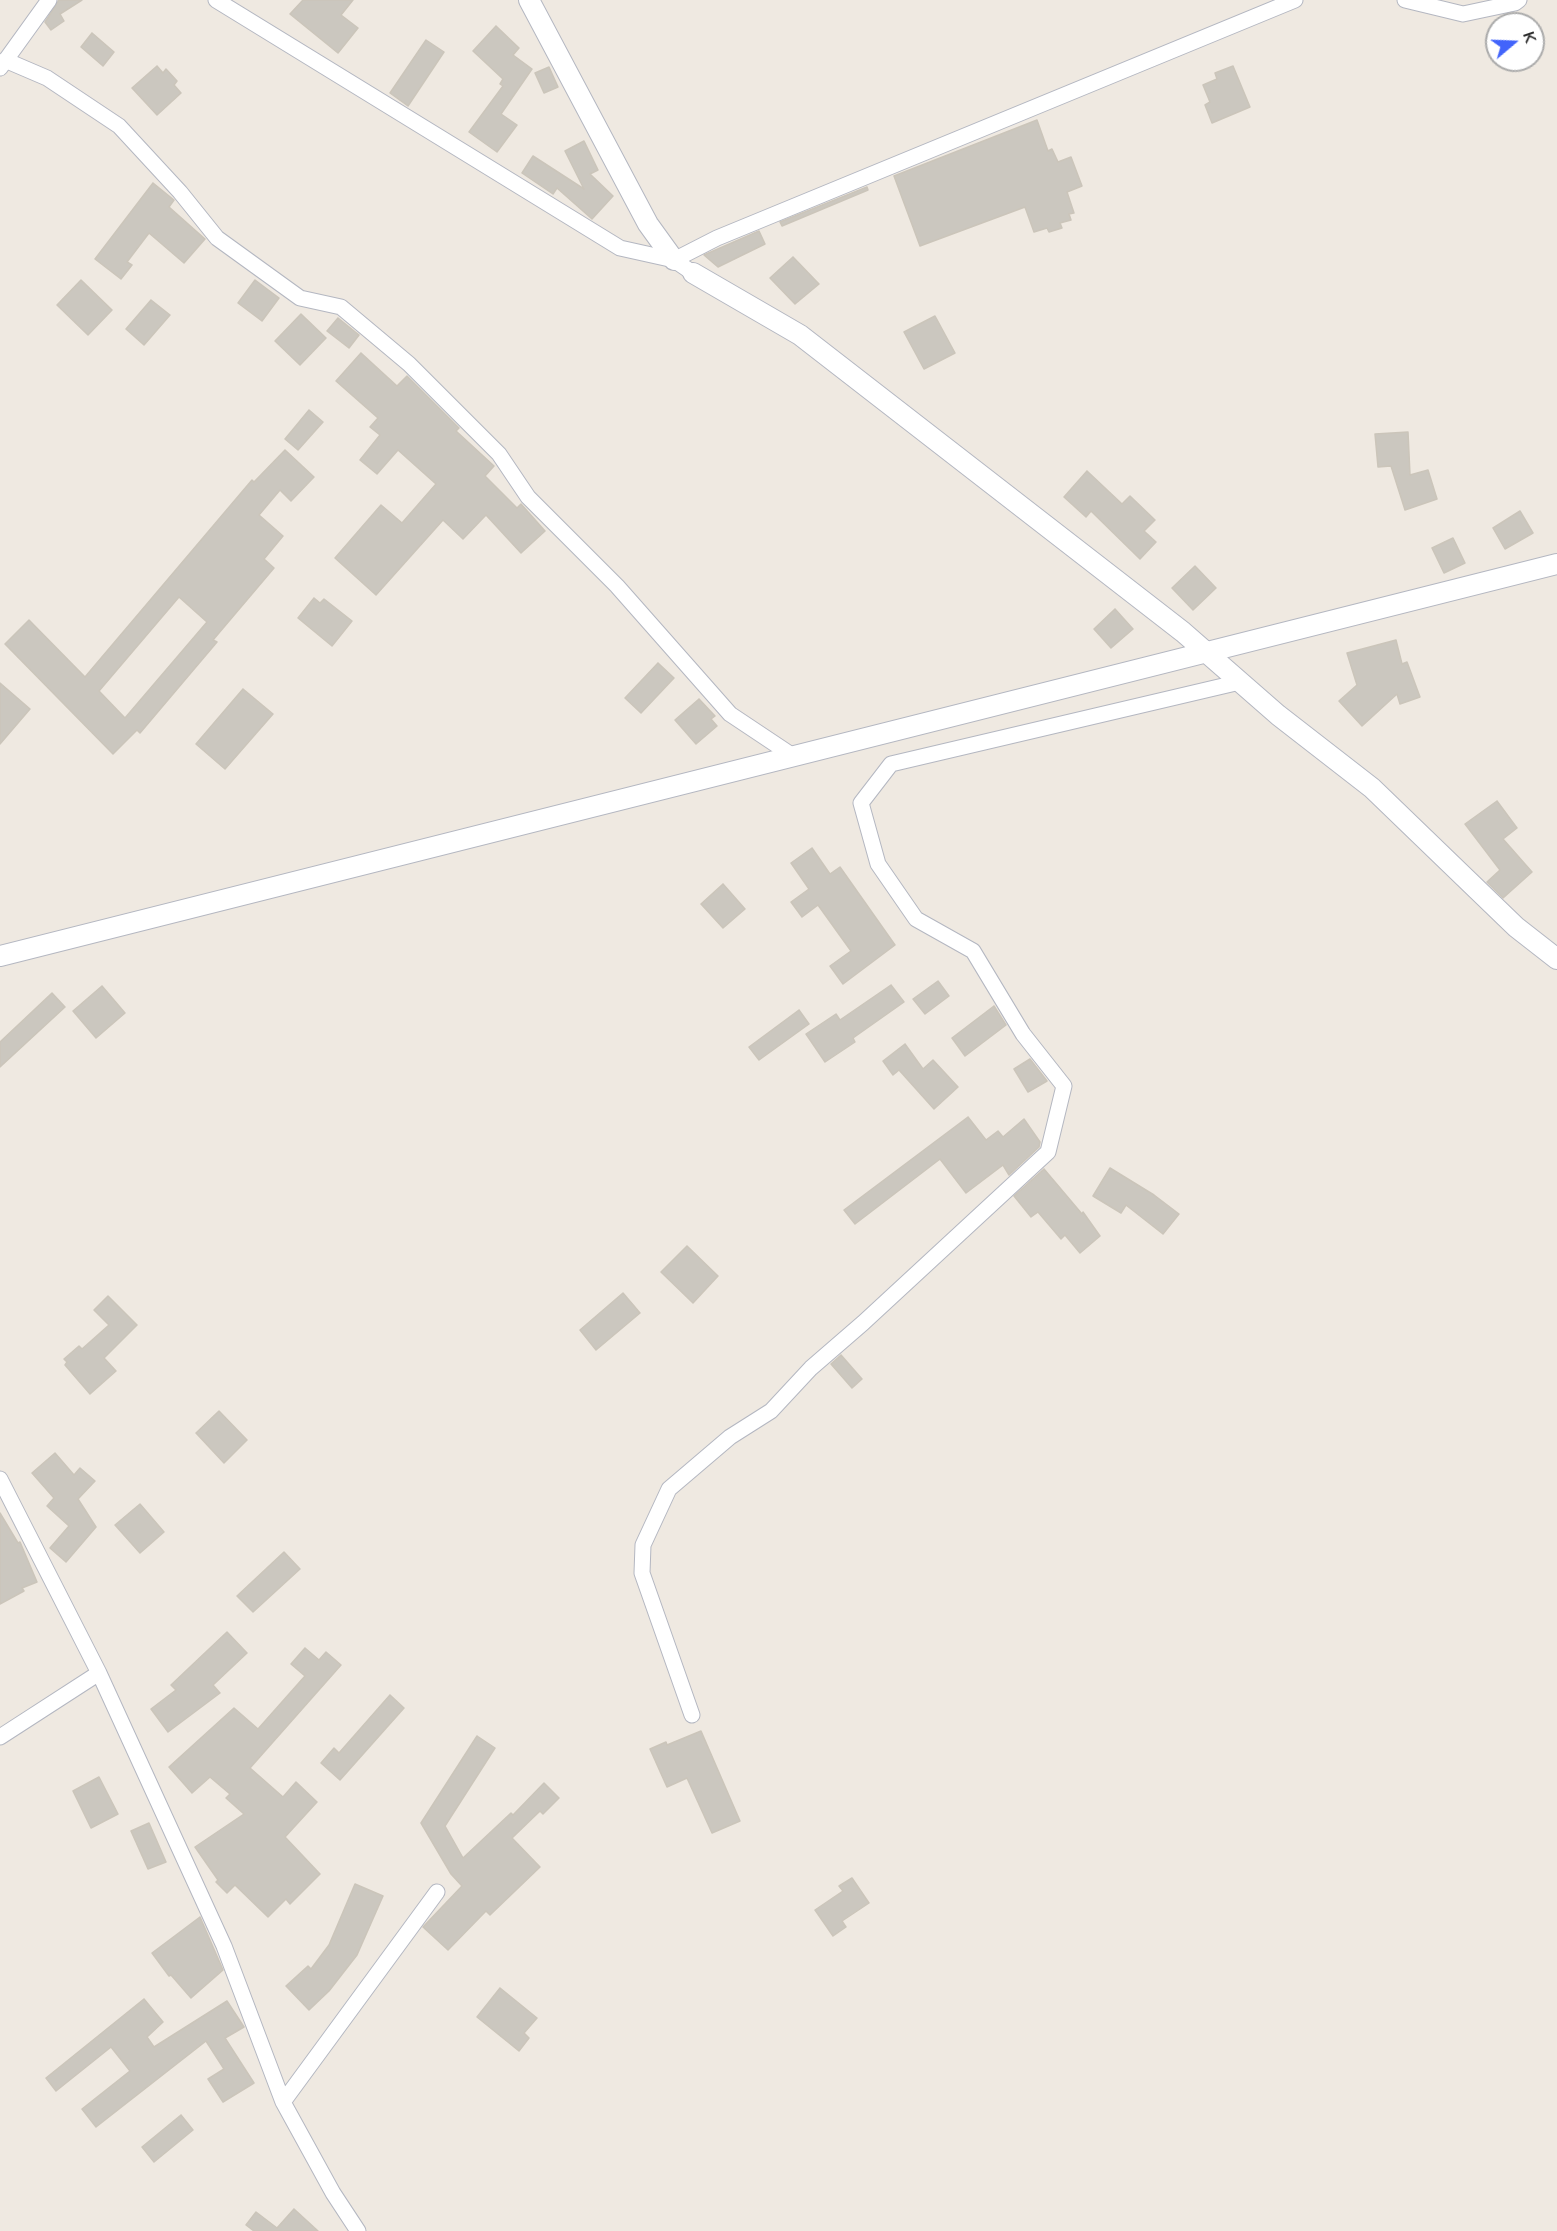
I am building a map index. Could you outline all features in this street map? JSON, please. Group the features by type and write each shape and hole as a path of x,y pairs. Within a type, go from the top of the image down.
{"street":[{"path":"49,0 2,64 47,78 119,126 180,192 217,238 300,298 342,307 409,364 500,454 528,497 617,586 730,714 793,756"},
{"path":"216,0 620,248 674,260 717,238 1295,0"},
{"path":"529,0 648,224 674,260 800,335 1183,632 1278,715 1372,788 1516,927 1557,959"},
{"path":"1405,0 1463,14 1515,3 1519,0"},
{"path":"0,956 1557,564"},
{"path":"692,1714 642,1574 643,1545 669,1489 730,1437 771,1411 811,1368 1048,1152 1064,1086 1023,1034 973,951 916,919 878,864 861,803 891,764 1240,682"},
{"path":"0,1479 99,1673 224,1946 284,2102 333,2193 358,2231"},
{"path":"0,1737 99,1673"},
{"path":"284,2102 437,1892"}],"building":[{"path":"59,0 82,0 60,14 64,21 51,30 45,22"},
{"path":"303,0 353,0 341,15 358,28 338,53 290,14"},
{"path":"496,26 519,48 513,55 532,69 501,114 517,125 497,152 469,132 503,86 500,84 503,79 473,51"},
{"path":"92,33 114,52 103,66 81,47"},
{"path":"426,40 444,52 408,106 390,93"},
{"path":"157,66 163,73 166,69 177,81 174,85 181,93 157,115 132,88"},
{"path":"1233,66 1250,107 1212,123 1205,105 1210,102 1203,85 1217,79 1215,73"},
{"path":"549,67 558,87 544,93 535,73"},
{"path":"1037,120 1048,151 1052,149 1058,162 1071,157 1082,186 1067,192 1074,213 1069,214 1071,220 1060,223 1062,228 1049,232 1047,228 1034,232 1025,207 920,246 894,176"},
{"path":"584,141 598,170 590,174 613,196 592,219 557,188 553,194 522,173 533,156 584,189 565,151"},
{"path":"153,183 174,200 169,207 205,239 184,263 149,233 127,262 132,265 121,279 95,259"},
{"path":"867,187 868,190 782,226 780,222"},
{"path":"759,231 765,244 718,267 704,255"},
{"path":"793,257 819,284 795,304 770,278"},
{"path":"81,280 112,310 88,335 57,305"},
{"path":"255,280 279,298 262,321 238,303"},
{"path":"151,300 170,315 144,345 126,329"},
{"path":"301,314 326,338 300,365 275,341"},
{"path":"935,316 955,353 924,369 904,332"},
{"path":"338,318 359,335 349,348 327,331"},
{"path":"361,353 397,386 407,376 459,428 456,431 494,466 485,476 517,508 521,504 545,531 521,553 486,515 463,539 443,520 376,595 335,558 381,505 402,523 436,484 398,450 377,474 360,460 380,435 370,427 378,418 336,381"},
{"path":"309,410 323,422 298,450 285,439"},
{"path":"1408,432 1410,475 1428,470 1437,499 1405,510 1391,466 1378,467 1375,434"},
{"path":"285,450 314,477 291,501 280,490 259,515 283,536 264,559 274,568 213,640 217,642 140,733 137,730 113,754 5,644 29,620 85,677 252,480 254,482","holes":["179,597 207,622 125,718 99,691"]},
{"path":"1087,471 1122,504 1130,496 1155,520 1144,531 1156,542 1140,559 1091,511 1086,517 1064,497"},
{"path":"1520,511 1533,533 1505,549 1493,528"},
{"path":"1453,538 1465,563 1444,573 1432,548"},
{"path":"1195,566 1216,588 1193,610 1172,588"},
{"path":"314,598 320,603 324,599 352,621 332,646 298,618"},
{"path":"1115,609 1133,629 1111,648 1094,629"},
{"path":"1396,640 1402,664 1407,662 1420,697 1400,704 1397,694 1362,726 1339,701 1357,685 1347,653"},
{"path":"658,663 674,678 641,713 625,698"},
{"path":"0,683 30,709 0,744"},
{"path":"243,689 273,714 225,769 196,744"},
{"path":"699,699 715,716 711,719 717,726 696,744 675,720"},
{"path":"1497,801 1517,828 1503,839 1532,872 1503,898 1487,882 1500,870 1465,824"},
{"path":"812,848 830,874 840,867 895,945 843,984 830,966 851,951 818,905 802,917 791,902 809,889 791,863"},
{"path":"723,884 745,909 723,928 701,904"},
{"path":"938,981 949,996 925,1014 913,999"},
{"path":"891,985 904,1002 853,1038 855,1042 825,1062 806,1034 836,1014 840,1020"},
{"path":"102,986 125,1013 96,1038 73,1011"},
{"path":"52,993 65,1007 0,1067 0,1042"},
{"path":"994,1006 1006,1025 965,1056 952,1038"},
{"path":"799,1010 809,1024 759,1060 749,1047"},
{"path":"905,1044 923,1069 933,1060 958,1087 934,1109 899,1070 893,1075 883,1061"},
{"path":"1030,1059 1047,1081 1028,1092 1014,1069"},
{"path":"968,1117 986,1140 998,1131 1003,1137 1024,1119 1040,1142 1039,1147 1009,1175 1003,1165 966,1193 940,1159 855,1224 844,1210"},
{"path":"1110,1168 1154,1195 1179,1214 1163,1234 1126,1205 1121,1213 1093,1196"},
{"path":"1044,1169 1082,1214 1083,1212 1100,1236 1080,1253 1065,1235 1061,1239 1038,1212 1031,1217 1014,1196"},
{"path":"687,1246 718,1276 693,1303 661,1272"},
{"path":"623,1293 640,1313 596,1350 580,1330"},
{"path":"108,1296 137,1325 104,1358 116,1371 90,1394 65,1365 67,1362 64,1359 79,1346 82,1349 109,1325 94,1310"},
{"path":"841,1355 862,1379 852,1388 831,1364"},
{"path":"219,1411 247,1440 224,1463 196,1433"},
{"path":"55,1453 74,1475 80,1468 95,1481 78,1499 96,1527 66,1562 50,1548 69,1526 47,1506 54,1498 32,1473"},
{"path":"140,1504 164,1532 140,1553 115,1525"},
{"path":"0,1513 18,1543 20,1542 37,1582 22,1588 24,1591 0,1604"},
{"path":"284,1552 300,1569 253,1612 237,1596"},
{"path":"227,1632 247,1653 213,1685 220,1693 168,1732 151,1709 176,1690 171,1685"},
{"path":"305,1648 319,1660 326,1652 341,1665 250,1768 283,1797 296,1782 317,1802 285,1837 320,1874 290,1904 286,1899 268,1917 235,1885 227,1893 216,1882 218,1880 195,1847 244,1814 226,1798 230,1794 210,1777 192,1793 169,1767 234,1708 258,1729 305,1676 291,1664"},
{"path":"390,1695 404,1708 340,1780 321,1763 334,1748 339,1753"},
{"path":"701,1731 740,1821 712,1833 687,1778 667,1787 650,1749 666,1742 667,1745"},
{"path":"477,1736 495,1748 445,1826 463,1858 511,1813 513,1815 544,1783 559,1798 543,1814 540,1811 512,1838 540,1867 490,1915 486,1911 448,1950 423,1927 462,1886 451,1874 421,1823"},
{"path":"99,1777 118,1814 91,1828 73,1791"},
{"path":"149,1823 166,1862 148,1869 131,1831"},
{"path":"852,1878 869,1903 842,1921 846,1927 833,1936 815,1910 843,1891 839,1886"},
{"path":"355,1884 383,1896 357,1955 329,1991 309,2010 286,1986 308,1966 311,1969 329,1945"},
{"path":"200,1917 223,1970 191,1998 171,1975 169,1976 152,1953"},
{"path":"500,1988 537,2018 524,2033 529,2038 519,2051 477,2017"},
{"path":"144,1999 163,2022 147,2037 154,2047 227,2001 244,2027 225,2038 254,2083 223,2102 208,2079 224,2069 206,2041 96,2127 82,2109 130,2071 111,2047 56,2091 46,2078"},
{"path":"181,2115 193,2130 154,2162 142,2147"},
{"path":"294,2209 318,2231 254,2231 246,2225 256,2212 277,2228"}]}
